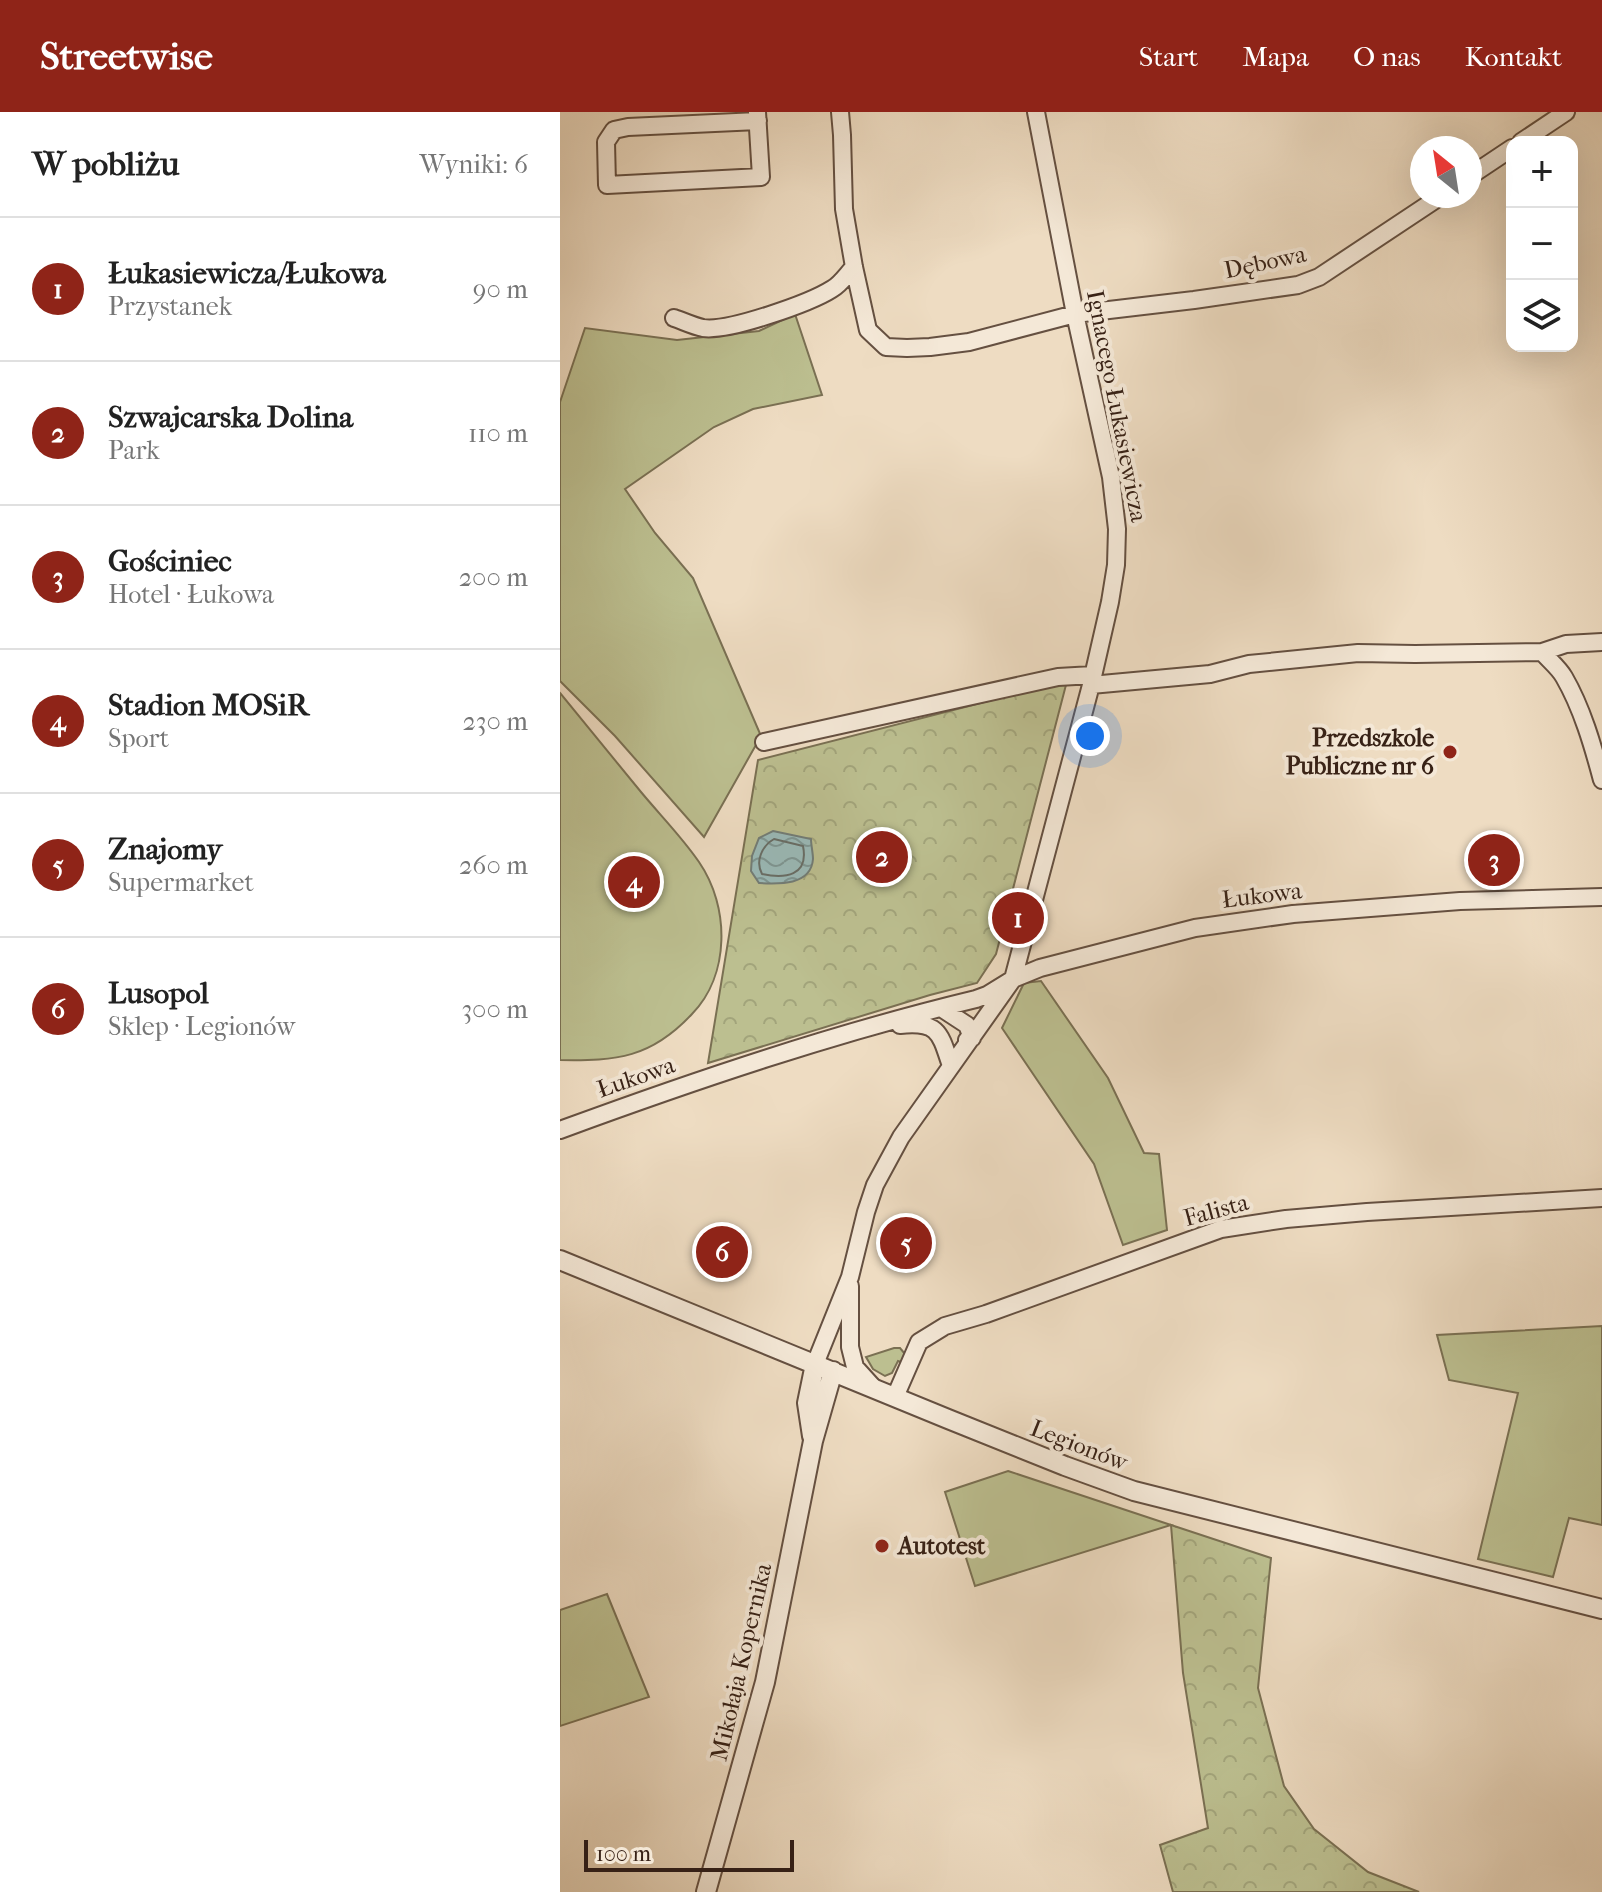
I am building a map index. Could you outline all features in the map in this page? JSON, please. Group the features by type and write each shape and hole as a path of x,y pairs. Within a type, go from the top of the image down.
{"street":[{"name":"Dębowa","path":"840,112 844,209 854,267 868,330 886,347 930,347 969,342 1075,314 1298,285 1319,277 1423,208"},
{"name":"Ignacego Łukasiewicza","path":"815,1364 850,1277 875,1185 901,1137 1013,979 1110,602 1116,565 1117,529 1111,477 1075,314 1036,112"},
{"path":"1530,136 1566,112"},
{"path":"758,116 761,177 607,185 606,142 614,130 758,116"},
{"path":"1482,168 1506,152"},
{"path":"674,318 703,328 741,324 820,296 836,287 854,267"},
{"path":"764,742 1058,677 1092,680 1210,674 1249,664 1358,653 1542,652 1566,644 1602,642"},
{"path":"1542,652 1563,674 1583,721 1602,780"},
{"name":"Łukowa","path":"560,1130 647,1098 866,1028 987,995 1013,979 1040,968 1195,928 1293,914 1460,901 1602,897"},
{"path":"941,1008 967,1025 972,1038"},
{"name":"Łukowa","path":"866,1028 916,1024 931,1027 942,1036 956,1041 972,1038"},
{"path":"942,1036 951,1066"},
{"name":"Falista","path":"895,1397 919,1342 945,1326 1028,1300 1221,1229 1286,1219 1367,1212 1602,1198"},
{"name":"Legionów","path":"560,1260 726,1330 1134,1491 1602,1609"},
{"name":"Ignacego Łukasiewicza","path":"850,1277 850,1347 855,1367 874,1388"},
{"path":"833,1371 850,1347"},
{"name":"Mikołaja Kopernika","path":"813,1441 807,1403 815,1364"},
{"name":"Mikołaja Kopernika","path":"706,1892 765,1682 813,1441 833,1371"}],"green space":[{"path":"795,314 822,395 753,409 714,427 625,489 655,533 693,578 761,736 704,837 615,736 560,681 560,402 585,328 677,340 759,331"},
{"path":"1067,681 996,954 977,983 708,1063 758,760"},
{"path":"560,693 699,862 716,899 720,920 719,961 704,998 692,1014 662,1040 632,1054 616,1057 560,1060"},
{"path":"1041,981 1108,1078 1144,1153 1159,1154 1167,1230 1123,1245 1094,1164 1002,1028 1024,983"},
{"path":"1602,1326 1602,1525 1569,1518 1553,1577 1478,1559 1518,1393 1449,1380 1437,1335"},
{"path":"900,1348 905,1354 892,1373 885,1376 873,1369 866,1357"},
{"path":"1008,1471 1171,1525 975,1586 945,1492"},
{"path":"1171,1525 1271,1558 1258,1688 1284,1786 1314,1829 1368,1872 1419,1892 1173,1892 1160,1845 1208,1828 1183,1673"},
{"path":"607,1594 649,1697 560,1726 560,1610"}],"water":[{"path":"773,831 811,839 811,868 800,879 784,883 759,883 751,871 752,856 759,838"}],"place":[{"name":"Przedszkole Publiczne nr 6","path":"1450,752"},
{"name":"Szwajcarska Dolina","path":"882,857"},
{"name":"Gościniec","path":"1494,860"},
{"name":"Stadion MOSiR","path":"634,882"},
{"name":"Łukasiewicza/Łukowa","path":"1018,918"},
{"name":"Znajomy","path":"906,1243"},
{"name":"Lusopol","path":"722,1252"},
{"name":"Autotest","path":"882,1546"}]}
